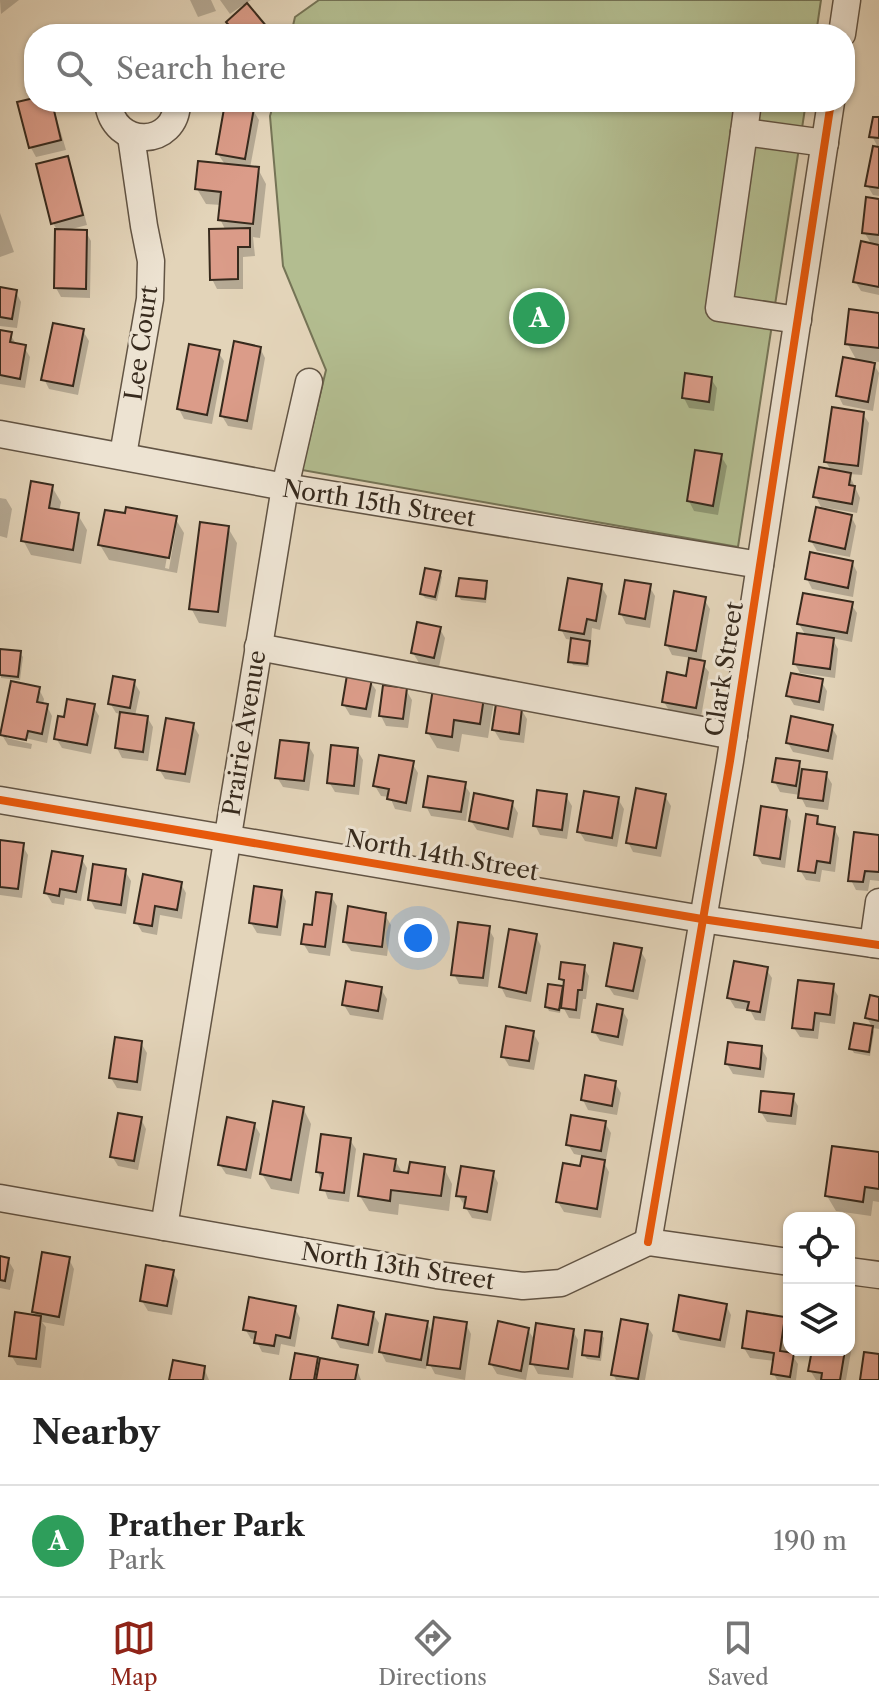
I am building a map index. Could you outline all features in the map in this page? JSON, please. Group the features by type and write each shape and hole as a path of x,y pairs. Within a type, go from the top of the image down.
{"street":[{"path":"843,24 847,0"},
{"name":"Lee Court","path":"111,112 114,124 131,136 151,261 150,299 123,455"},
{"path":"131,136 156,136 166,129 175,112"},
{"path":"747,112 719,308 798,320"},
{"name":"Clark Street","path":"648,1242 734,736 830,112"},
{"path":"744,132 825,143"},
{"name":"Prairie Avenue","path":"164,1227 285,487 309,382"},
{"name":"North 15th Street","path":"0,434 285,487 760,565"},
{"path":"258,647 734,736"},
{"name":"North 14th Street","path":"0,800 702,919 876,944"},
{"path":"876,944 879,902"},
{"name":"North 13th Street","path":"0,1198 437,1275 523,1286 561,1283 648,1242"},
{"path":"648,1242 783,1261"},
{"path":"855,1272 879,1275"}],"green space":[{"path":"319,0 821,0 817,24 293,24 295,17"},
{"path":"271,112 804,112 738,547 302,470 326,370 283,266"}],"building":[{"path":"247,3 264,24 228,24 226,22"},
{"path":"24,100 24,112 54,112 61,140 29,148 17,102"},
{"path":"223,112 253,112 245,159 216,154"},
{"path":"873,117 879,117 879,138 869,137"},
{"path":"873,146 879,147 879,188 865,186"},
{"path":"68,156 83,215 51,224 36,164"},
{"path":"198,161 259,167 253,224 218,220 221,192 195,189"},
{"path":"866,197 879,199 879,235 862,233"},
{"path":"250,228 250,247 238,247 238,279 210,280 209,229"},
{"path":"55,229 87,230 86,289 54,288"},
{"path":"861,241 879,245 879,287 853,282"},
{"path":"0,287 17,290 12,319 0,317"},
{"path":"849,309 879,313 879,348 845,344"},
{"path":"53,323 84,329 73,386 41,380"},
{"path":"0,330 12,332 10,342 26,345 20,379 0,375"},
{"path":"234,341 261,347 247,421 220,416"},
{"path":"189,344 220,350 207,415 177,409"},
{"path":"843,357 875,363 868,402 836,396"},
{"path":"685,373 712,377 709,402 682,398"},
{"path":"832,407 864,412 858,466 824,462"},
{"path":"695,450 722,454 713,506 687,501"},
{"path":"819,467 851,473 849,485 855,486 852,504 813,497"},
{"path":"31,481 53,485 49,508 79,513 73,550 21,541"},
{"path":"126,507 177,516 169,558 98,545 105,510 125,513"},
{"path":"816,507 852,515 845,549 809,541"},
{"path":"200,522 229,526 218,612 189,609"},
{"path":"810,552 853,561 848,588 805,579"},
{"path":"425,568 441,571 435,597 420,594"},
{"path":"459,578 487,581 485,599 456,596"},
{"path":"568,578 602,584 596,621 587,619 584,634 559,630"},
{"path":"625,580 651,584 645,619 619,614"},
{"path":"674,591 706,597 696,651 665,645"},
{"path":"803,593 853,602 847,633 797,624"},
{"path":"417,622 441,627 434,658 411,653"},
{"path":"797,633 834,638 830,669 793,664"},
{"path":"571,638 590,641 587,664 568,662"},
{"path":"0,649 21,651 18,677 0,675"},
{"path":"689,658 705,661 696,708 662,702 667,672 686,676"},
{"path":"791,673 823,679 819,702 786,696"},
{"path":"347,675 372,679 366,709 342,705"},
{"path":"113,676 135,680 130,708 108,704"},
{"path":"435,676 486,684 480,724 454,720 452,737 426,733"},
{"path":"11,681 40,687 37,702 48,704 42,734 28,731 26,740 0,735"},
{"path":"383,685 407,688 403,719 379,716"},
{"path":"67,699 95,704 87,745 54,739 58,716 64,717"},
{"path":"496,704 522,708 519,734 492,730"},
{"path":"120,712 148,716 143,752 115,748"},
{"path":"791,716 833,725 828,751 786,743"},
{"path":"166,718 194,723 185,774 157,770"},
{"path":"280,740 309,743 304,781 275,778"},
{"path":"331,745 358,748 354,786 327,783"},
{"path":"379,755 414,761 406,803 387,799 389,789 373,786"},
{"path":"776,758 800,761 796,786 772,782"},
{"path":"802,769 827,772 823,801 798,798"},
{"path":"428,776 466,782 461,812 423,807"},
{"path":"636,788 666,794 656,848 626,843"},
{"path":"537,790 567,794 562,830 533,826"},
{"path":"584,791 619,797 612,838 577,832"},
{"path":"474,793 513,801 508,829 469,821"},
{"path":"761,806 787,810 780,859 754,855"},
{"path":"806,814 818,816 817,824 835,827 830,863 817,861 815,873 798,871"},
{"path":"854,832 879,835 879,872 865,871 863,882 848,881"},
{"path":"0,840 24,843 18,889 0,887"},
{"path":"52,851 83,856 76,892 60,889 59,896 44,893"},
{"path":"93,864 126,869 121,905 88,900"},
{"path":"143,874 182,882 177,910 155,906 152,926 134,923"},
{"path":"254,886 282,890 277,927 249,923"},
{"path":"316,892 332,894 325,947 301,944 304,924 312,925"},
{"path":"348,906 386,913 382,947 343,942"},
{"path":"458,922 490,926 483,978 451,975"},
{"path":"509,929 537,934 526,993 499,987"},
{"path":"614,943 642,948 633,991 606,986"},
{"path":"734,961 768,967 760,1012 747,1010 749,1002 727,998"},
{"path":"561,962 585,965 576,1010 561,1008 564,980 559,979"},
{"path":"798,980 834,984 830,1015 815,1013 813,1030 792,1028"},
{"path":"346,981 382,987 378,1011 342,1005"},
{"path":"548,984 563,986 559,1010 545,1007"},
{"path":"870,995 879,997 879,1021 865,1018"},
{"path":"597,1004 623,1009 618,1037 592,1032"},
{"path":"854,1023 873,1026 869,1052 849,1049"},
{"path":"506,1026 534,1031 529,1061 501,1057"},
{"path":"115,1037 142,1041 137,1082 109,1078"},
{"path":"728,1042 762,1046 760,1069 725,1064"},
{"path":"585,1075 616,1081 612,1106 581,1100"},
{"path":"761,1091 794,1094 791,1116 759,1112"},
{"path":"273,1101 304,1107 291,1180 260,1174"},
{"path":"118,1113 142,1117 134,1161 110,1157"},
{"path":"571,1115 606,1121 601,1151 566,1145"},
{"path":"227,1117 255,1123 246,1170 218,1165"},
{"path":"321,1134 351,1138 344,1193 320,1190 323,1173 316,1172"},
{"path":"832,1146 879,1152 879,1189 865,1187 863,1202 825,1196"},
{"path":"364,1154 396,1159 394,1171 408,1173 410,1162 445,1167 441,1196 391,1190 390,1201 358,1196"},
{"path":"582,1156 605,1160 597,1209 556,1202 563,1163 580,1166"},
{"path":"461,1166 494,1171 487,1212 464,1208 466,1197 456,1196"},
{"path":"42,1252 70,1257 59,1317 32,1312"},
{"path":"0,1256 9,1258 5,1281 0,1280"},
{"path":"146,1265 174,1270 167,1306 140,1301"},
{"path":"679,1295 727,1304 720,1340 673,1331"},
{"path":"249,1297 296,1306 290,1338 276,1335 274,1346 254,1343 256,1332 243,1330"},
{"path":"338,1305 374,1312 368,1345 332,1338"},
{"path":"747,1311 783,1317 780,1351 783,1356 794,1356 790,1377 771,1374 774,1353 742,1348"},
{"path":"15,1312 41,1316 36,1359 9,1356"},
{"path":"386,1314 428,1321 421,1360 379,1352"},
{"path":"434,1317 467,1322 460,1369 427,1365"},
{"path":"621,1319 648,1324 638,1379 611,1375"},
{"path":"498,1321 529,1328 521,1371 489,1364"},
{"path":"536,1323 574,1329 568,1369 530,1364"},
{"path":"585,1330 602,1332 599,1357 582,1355"},
{"path":"864,1352 879,1354 879,1380 860,1380"},
{"path":"295,1353 318,1357 314,1380 290,1380"},
{"path":"811,1356 844,1356 840,1380 821,1380 822,1373 808,1371"},
{"path":"320,1358 358,1365 355,1380 316,1380"},
{"path":"173,1360 205,1366 203,1380 169,1380"}],"cycle path":[{"path":"648,1242 730,761 829,112"},
{"path":"0,800 702,919 879,945"}],"place":[{"name":"Prather Park","path":"539,318"}]}
